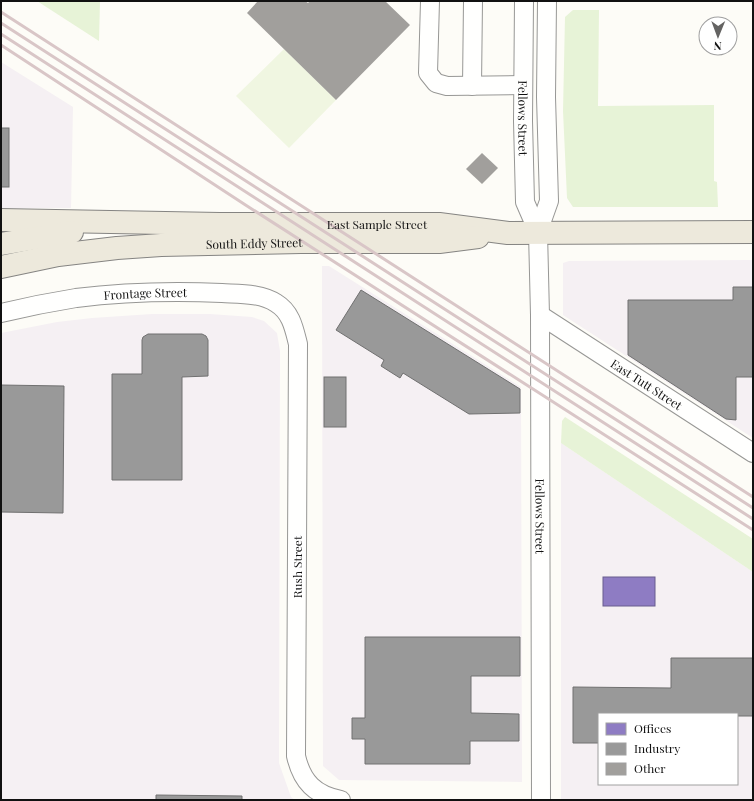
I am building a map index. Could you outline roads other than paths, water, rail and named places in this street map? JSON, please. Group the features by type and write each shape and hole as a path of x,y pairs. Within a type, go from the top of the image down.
{"main road":[{"name":"East Sample Street","path":"1,220 154,223 439,224 508,232 753,232"},
{"path":"1,244 52,234 112,226 154,223"},
{"name":"South Eddy Street","path":"1,267 58,256 161,245 301,242 439,242 508,232"}],"street":[{"path":"430,1 428,73 436,83 446,86 523,85"},
{"path":"472,86 473,1"},
{"name":"Fellows Street","path":"524,1 523,85 525,202 538,232"},
{"name":"Fellows Street","path":"541,800 540,315 538,232 549,201 546,97 547,1"},
{"name":"Frontage Street","path":"1,313 39,304 77,298 158,292 211,293 263,297 275,302 286,312"},
{"name":"Rush Street","path":"286,312 295,328 298,344 296,756 302,774 314,789 330,798 341,800"},
{"name":"East Tutt Street","path":"540,315 753,453"}],"railway":[{"path":"1,12 753,497"},
{"path":"1,23 753,508"},
{"path":"1,34 753,519"},
{"path":"1,45 244,204 753,530"}]}
